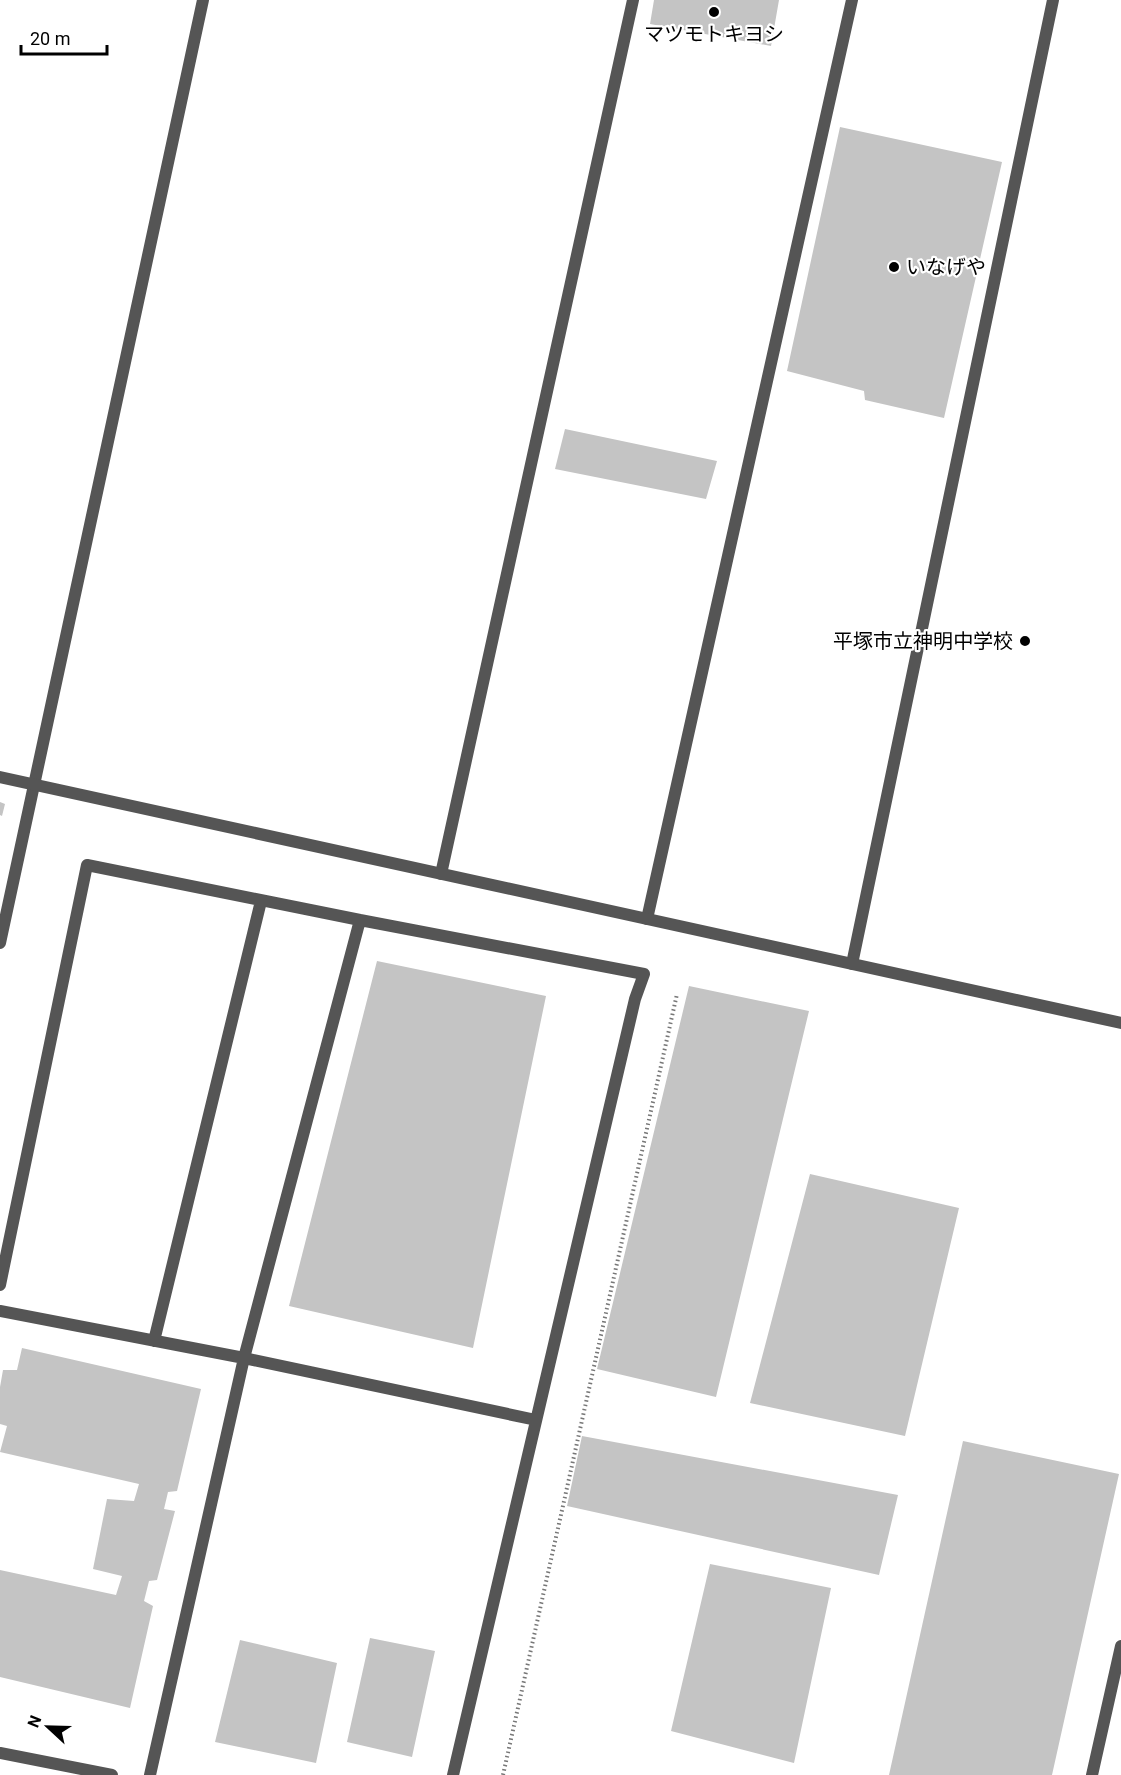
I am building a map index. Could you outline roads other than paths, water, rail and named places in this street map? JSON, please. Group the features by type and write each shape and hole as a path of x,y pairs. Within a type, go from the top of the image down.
{"street":[{"path":"0,944 203,0"},
{"path":"441,873 633,0"},
{"path":"647,919 852,0"},
{"path":"852,964 1053,0"},
{"path":"0,777 1121,1023"},
{"path":"0,1285 87,865 644,974 635,999 453,1775"},
{"path":"154,1341 261,900"},
{"path":"150,1775 244,1358 360,920"},
{"path":"0,1311 244,1358 536,1420"},
{"path":"1092,1775 1121,1646"},
{"path":"0,1753 112,1775"}],"place":[{"name":"マツモトキヨシ","path":"714,12"},
{"name":"いなげや","path":"894,267"},
{"name":"平塚市立神明中学校","path":"1025,641"}]}
